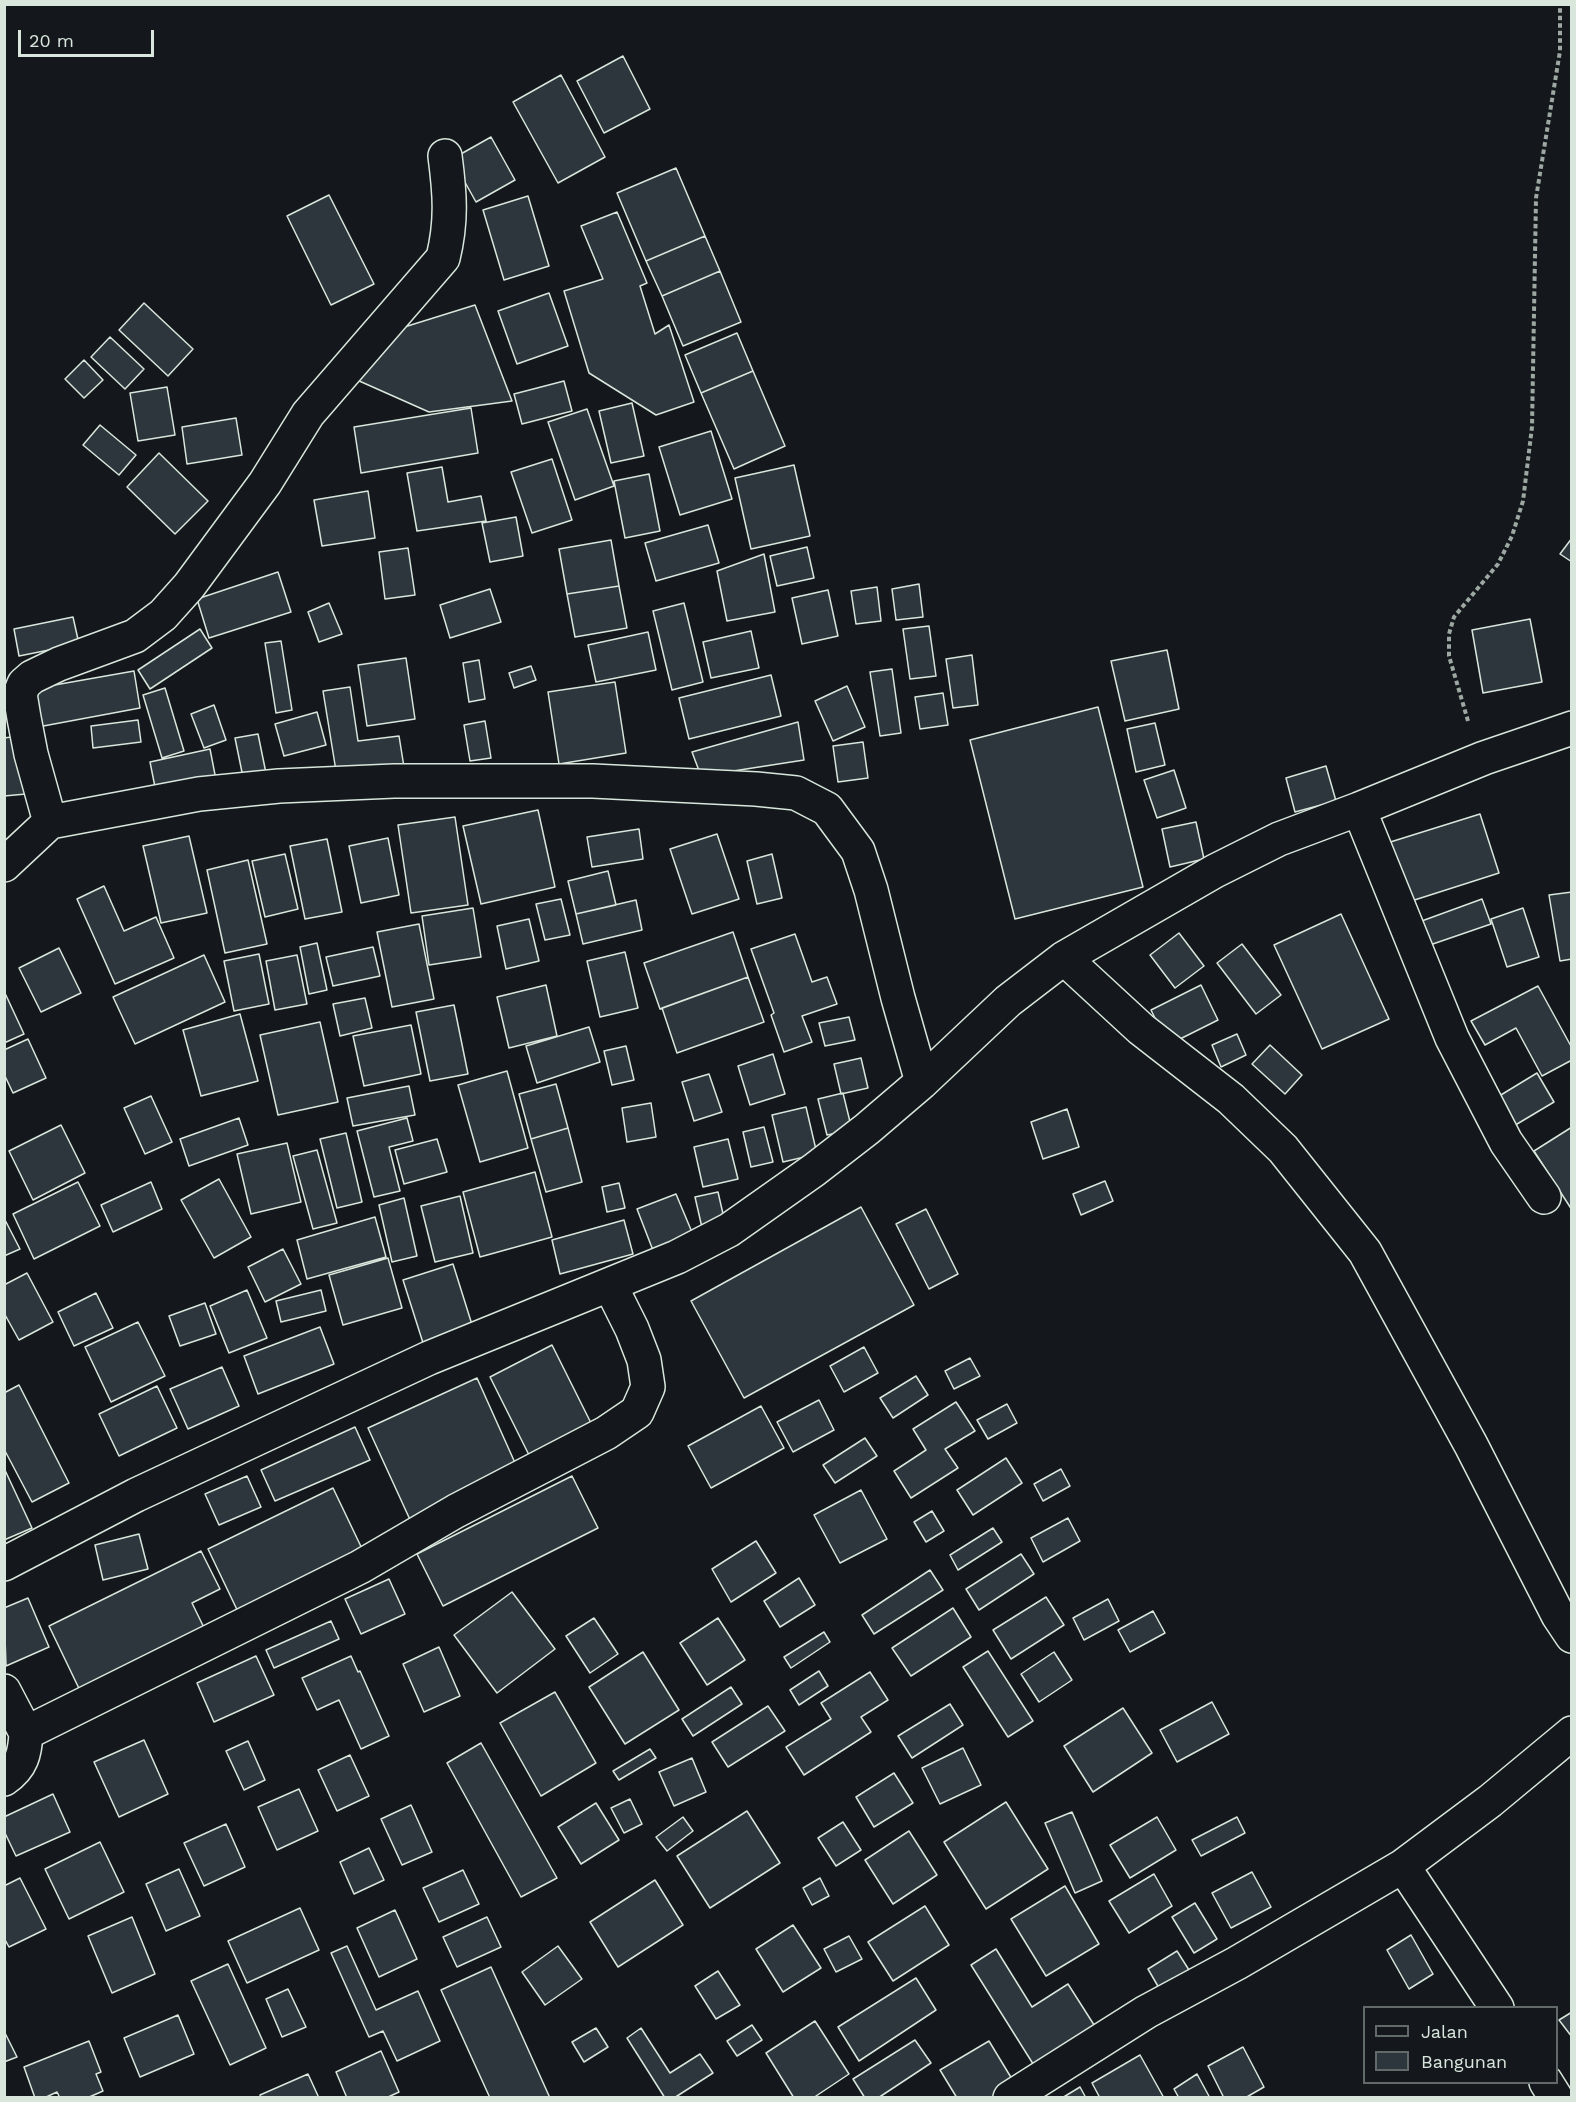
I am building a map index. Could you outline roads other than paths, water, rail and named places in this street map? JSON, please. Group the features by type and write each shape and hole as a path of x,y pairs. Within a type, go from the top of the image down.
{"street":[{"path":"50,822 31,754 24,718 20,694 24,684 32,677 59,664 135,636 163,615 189,586 265,483 308,414 442,258 449,233 449,191 445,156"},
{"path":"4,1564 136,1495 429,1358 677,1257 729,1230 814,1170 922,1082 1008,1001 1064,958 1226,865 1280,838 1359,809 1484,758 1572,728"},
{"path":"4,865 50,822 199,794 279,786 394,781 593,781 796,793 826,809 858,851 871,890 922,1082"},
{"path":"1359,809 1452,1038 1506,1142 1544,1197"},
{"path":"1064,958 1141,1029 1231,1099 1283,1149 1365,1252 1472,1445 1558,1615 1572,1636"},
{"path":"26,1732 360,1567 456,1511 606,1433 637,1412 648,1387 644,1360 632,1329 610,1285"},
{"path":"4,1691 26,1732 24,1755 14,1773 4,1779"},
{"path":"1010,2097 1146,2012 1237,1963 1403,1866 1490,1801 1572,1733"},
{"path":"1403,1866 1496,2006"},
{"path":"1547,2084 1556,2097"}]}
